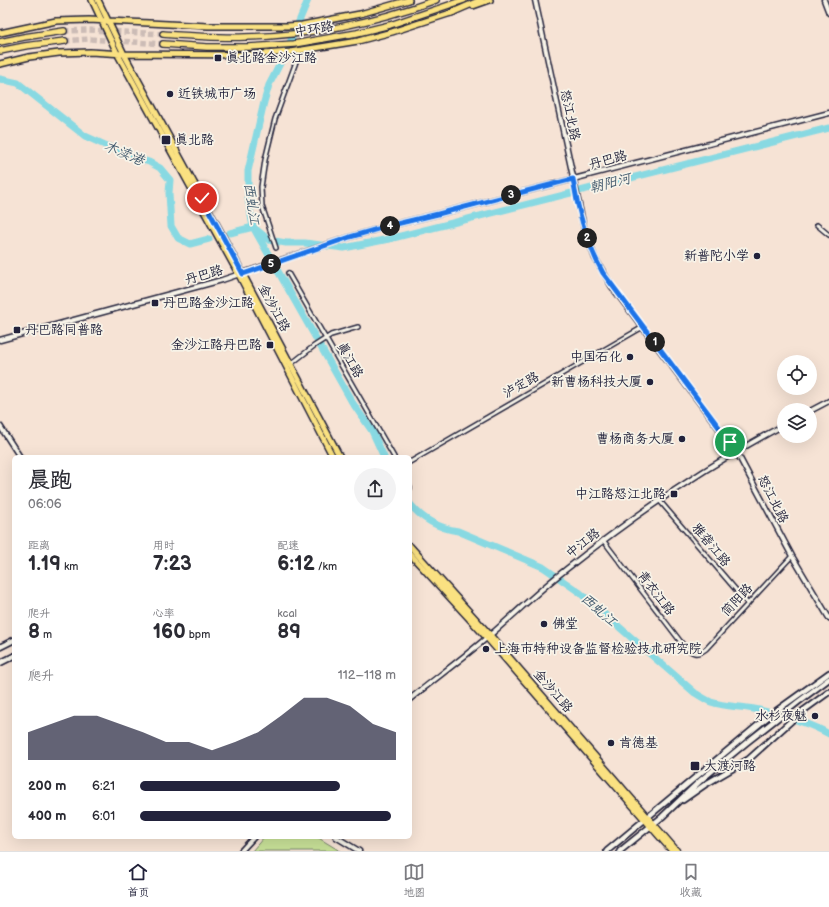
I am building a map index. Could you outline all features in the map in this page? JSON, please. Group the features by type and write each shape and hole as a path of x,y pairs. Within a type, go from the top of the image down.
{"highway":[{"name":"中环路","path":"163,34 208,37 283,35 359,23 436,0"},
{"name":"中环路","path":"163,44 207,47 248,47 294,44 371,30 422,15 464,0"},
{"path":"451,13 481,0"},
{"path":"0,42 64,31"},
{"path":"0,52 25,46 65,41"}],"main road":[{"name":"金沙江路","path":"92,0 124,54 241,274 332,455"},
{"name":"金沙江路","path":"98,0 104,21 117,53 291,364 339,455"},
{"path":"0,33 56,22 89,20 208,26 302,25 360,14 409,0"},
{"path":"0,64 29,57 60,53 90,52 124,54 248,55 300,51 358,41 392,32 490,0"},
{"name":"金沙江路","path":"412,548 646,818 672,851"},
{"name":"金沙江路","path":"412,556 488,637"},
{"path":"0,647 12,641"},
{"path":"0,663 12,657"},
{"path":"606,851 778,708 829,673"},
{"path":"620,851 786,710 829,680"},
{"path":"678,803 749,759 788,723 829,692"},
{"name":"金沙江路","path":"652,825 677,851"}],"street":[{"name":"怒江北路","path":"535,0 574,186 584,228 595,258 612,287 736,451 792,556 829,618"},
{"path":"824,0 829,13"},
{"path":"276,248 261,200 261,182 275,119 300,51"},
{"name":"丹巴路","path":"0,340 241,274 350,237 388,226 829,113"},
{"path":"817,225 829,235"},
{"name":"真江路","path":"288,273 358,397 393,455"},
{"path":"291,364 325,338 358,327"},
{"name":"泸定路","path":"412,461 643,327"},
{"path":"817,407 829,401"},
{"path":"0,426 19,455"},
{"name":"中江路","path":"412,697 488,637 547,584 603,540 659,500 736,451 777,429"},
{"name":"雅砻江路","path":"659,500 748,604"},
{"name":"青衣江路","path":"603,540 684,646 690,652 695,654"},
{"name":"简阳路","path":"695,654 701,653 706,649 792,556"},
{"path":"241,851 252,839"},
{"path":"339,839 359,851"}],"green space":[{"path":"262,839 320,839 340,851 252,851"}],"waterway":[{"name":"西虬江","path":"308,0 286,52 269,85 248,171 248,198 253,227 352,402 372,431 383,455"},
{"name":"木渎港","path":"0,79 18,83 85,136 129,156 149,162 160,168 170,180 169,193 171,226 178,238 190,244 209,239"},
{"name":"朝阳河","path":"253,227 269,240 344,248 389,239 829,128"},
{"name":"木渎港","path":"230,233 253,227"},
{"name":"西虬江","path":"412,506 431,522 444,528 458,531 543,567 579,592 695,693 705,699 722,705 749,708 783,716 811,725 829,734"}],"tunnel":[{"path":"64,31 88,30 163,34"},
{"path":"65,41 89,39 163,44"}],"place":[{"name":"真北路金沙江路","path":"218,58"},
{"name":"近铁城市广场","path":"170,94"},
{"name":"真北路","path":"166,140"},
{"name":"新普陀小学","path":"757,256"},
{"name":"丹巴路金沙江路","path":"155,303"},
{"name":"丹巴路同普路","path":"17,330"},
{"name":"金沙江路丹巴路","path":"270,345"},
{"name":"中国石化","path":"630,357"},
{"name":"新曹杨科技大厦","path":"650,382"},
{"name":"曹杨商务大厦","path":"682,439"},
{"name":"中江路怒江北路","path":"674,494"},
{"name":"佛堂","path":"544,624"},
{"name":"上海市特种设备监督检验技术研究院","path":"486,649"},
{"name":"水杉夜魅","path":"815,716"},
{"name":"肯德基","path":"611,743"},
{"name":"大渡河路","path":"695,766"}],"route":[{"path":"202,198 243,274 350,237 388,226 573,179 588,243 603,273 612,287 730,442"}]}
